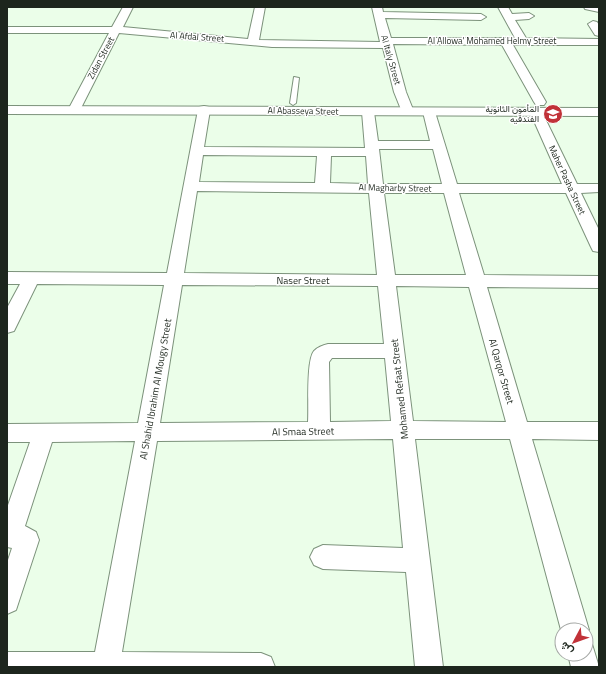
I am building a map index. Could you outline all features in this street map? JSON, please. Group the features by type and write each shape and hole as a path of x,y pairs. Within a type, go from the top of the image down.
{"main road":[{"name":"Al Abasseya Street","path":"7,102 204,110 368,112 407,108 428,112 538,107 599,102"},
{"name":"Al Abasseya Street","path":"7,110 76,106 293,103 407,108 538,107 599,112"}],"street":[{"name":"Zidan Street","path":"76,106 128,7"},
{"path":"253,42 260,7"},
{"path":"503,7 522,41"},
{"path":"589,7 599,9"},
{"path":"378,11 481,17"},
{"name":"Al Italy Street","path":"378,11 400,92 407,108"},
{"path":"508,17 529,16"},
{"name":"Al Afdal Street","path":"7,30 116,30 253,42 386,43"},
{"name":"Al Allowa' Mohamed Helmy Street","path":"386,43 522,41 599,42"},
{"name":"Maher Pasha Street","path":"506,42 538,107 571,188 599,247"},
{"name":"Al Shahid Ibrahim Al Mougy Street","path":"106,667 204,110"},
{"name":"Mohamed Refaat Street","path":"368,112 429,667"},
{"name":"Al Qarqor Street","path":"428,112 573,622"},
{"path":"197,151 324,152 438,146"},
{"path":"322,187 324,152"},
{"name":"Al Magharby Street","path":"191,186 450,189 599,188"},
{"name":"Naser Street","path":"7,278 599,282"},
{"path":"7,326 31,279"},
{"path":"319,431 319,362 321,356 328,351 394,351"},
{"name":"Al Smaa Street","path":"7,433 403,430 599,431"},
{"path":"7,601 27,540 25,538 10,537 10,534 44,433"},
{"path":"323,557 417,560"},
{"path":"7,666 261,667"}],"lane":[{"path":"293,103 296,78"}],"place":[{"name":"المأمون الثانوية الفندقيه","path":"553,114"}]}
